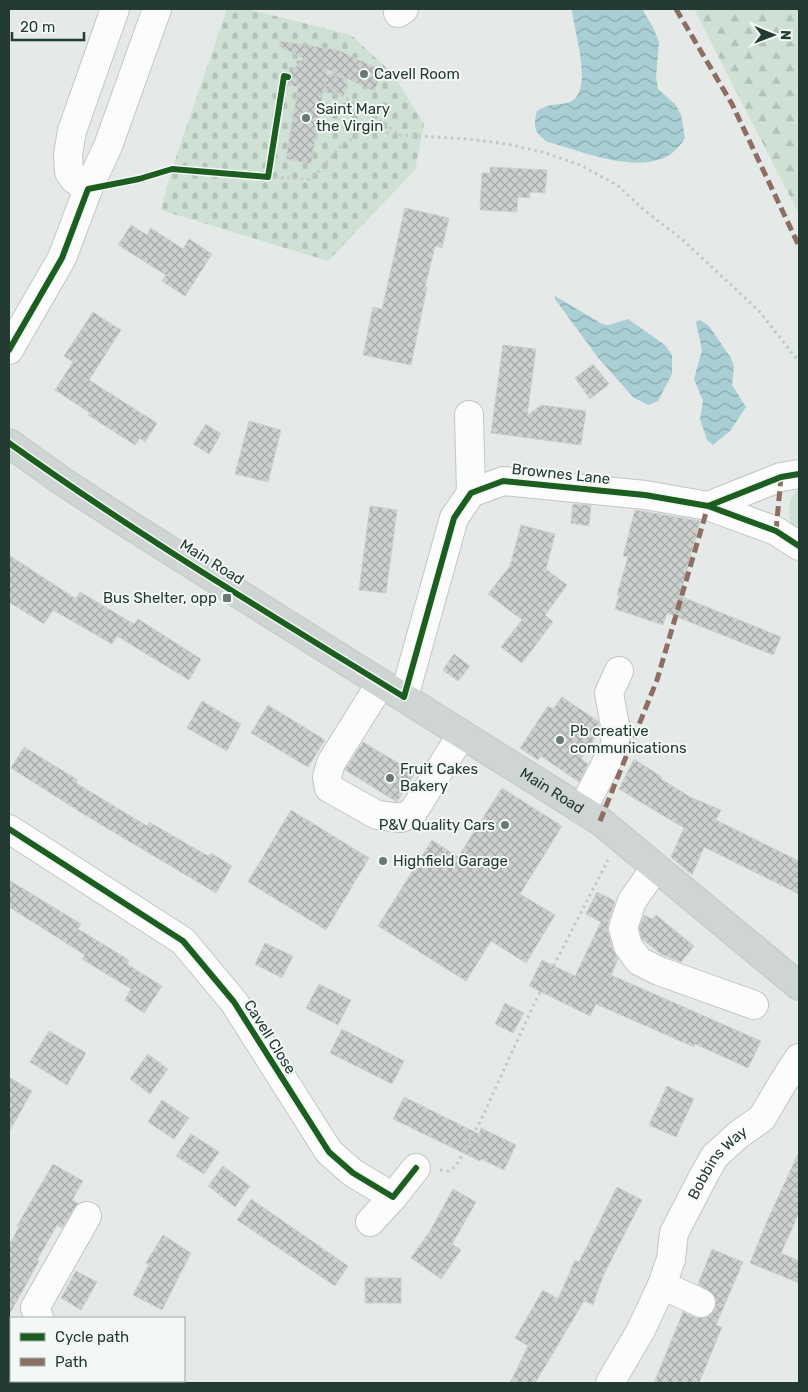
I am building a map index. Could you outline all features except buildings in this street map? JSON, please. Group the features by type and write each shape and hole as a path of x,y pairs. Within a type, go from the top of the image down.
{"main road":[{"name":"Main Road","path":"9,444 62,482 600,822 799,986"}],"street":[{"path":"88,189 74,179 69,172 68,154 72,131 114,9"},
{"path":"9,350 62,258 88,189 108,146 157,9"},
{"path":"404,697 454,518 471,493 469,415"},
{"path":"708,506 781,477 799,474"},
{"name":"Brownes Lane","path":"471,493 503,481 645,495 708,506 776,532 799,546"},
{"path":"582,810 615,746 616,731 609,692 619,671"},
{"path":"381,683 330,763 327,777 329,788 377,815 401,818 413,812 462,734"},
{"name":"Cavell Close","path":"9,829 183,941 234,1002 329,1152 353,1173 393,1197"},
{"path":"655,868 632,901 623,928 628,946 638,961 659,971 754,1004"},
{"name":"Bobbins Way","path":"610,1383 641,1330 662,1285 671,1259 674,1233 715,1156 738,1135 762,1118 799,1058"},
{"path":"370,1222 416,1168"},
{"path":"39,1317 35,1308 87,1216"},
{"path":"662,1285 701,1302"}],"path":[{"path":"268,177 284,76 288,77"},
{"path":"324,86 334,89 400,135"},
{"path":"88,189 138,179 172,169 308,180 318,172 343,144 361,133 378,131 400,135 468,139 507,144 546,153 580,165 617,185 644,210 684,241 760,312 799,362"},
{"path":"456,1166 481,1120 534,1004 620,838"}],"green space":[{"path":"227,9 247,9 351,35 393,74 424,124 415,170 328,261 161,210 172,169"},
{"path":"694,9 799,9 799,214"},
{"path":"799,489 799,532 791,527 789,511 790,501"}],"water":[{"path":"572,9 642,9 653,27 659,42 656,77 658,89 676,105 681,115 685,138 677,149 666,157 638,163 607,159 548,142 537,132 535,121 537,111 549,105 570,102 577,95 581,85 581,59"},
{"path":"555,296 602,324 609,325 628,319 665,345 672,355 672,374 658,401 649,405 634,398 599,359 555,299"},
{"path":"700,320 709,326 731,358 734,367 732,385 746,407 730,431 713,445 707,440 700,419 703,401 694,379 702,350 696,322"}],"marked path":[{"path":"676,9 732,104 799,246"},
{"path":"776,531 781,477"},
{"path":"600,821 657,680 708,506"}],"cycle path":[{"path":"9,350 62,258 88,189 139,179 172,169 268,177 284,76 288,77"},
{"path":"9,443 155,542 404,697 454,518 471,493 503,481 645,495 708,506 781,477 799,474"},
{"path":"708,506 776,531 799,546"},
{"path":"9,829 183,941 234,1002 329,1152 353,1173 393,1197 416,1168"}],"place":[{"name":"Cavell Room","path":"364,74"},
{"name":"Saint Mary the Virgin","path":"306,118"},
{"name":"Bus Shelter, opp","path":"227,598"},
{"name":"Pb creative communications","path":"560,740"},
{"name":"Fruit Cakes Bakery","path":"390,778"},
{"name":"P&V Quality Cars","path":"505,825"},
{"name":"Highfield Garage","path":"383,861"}]}
